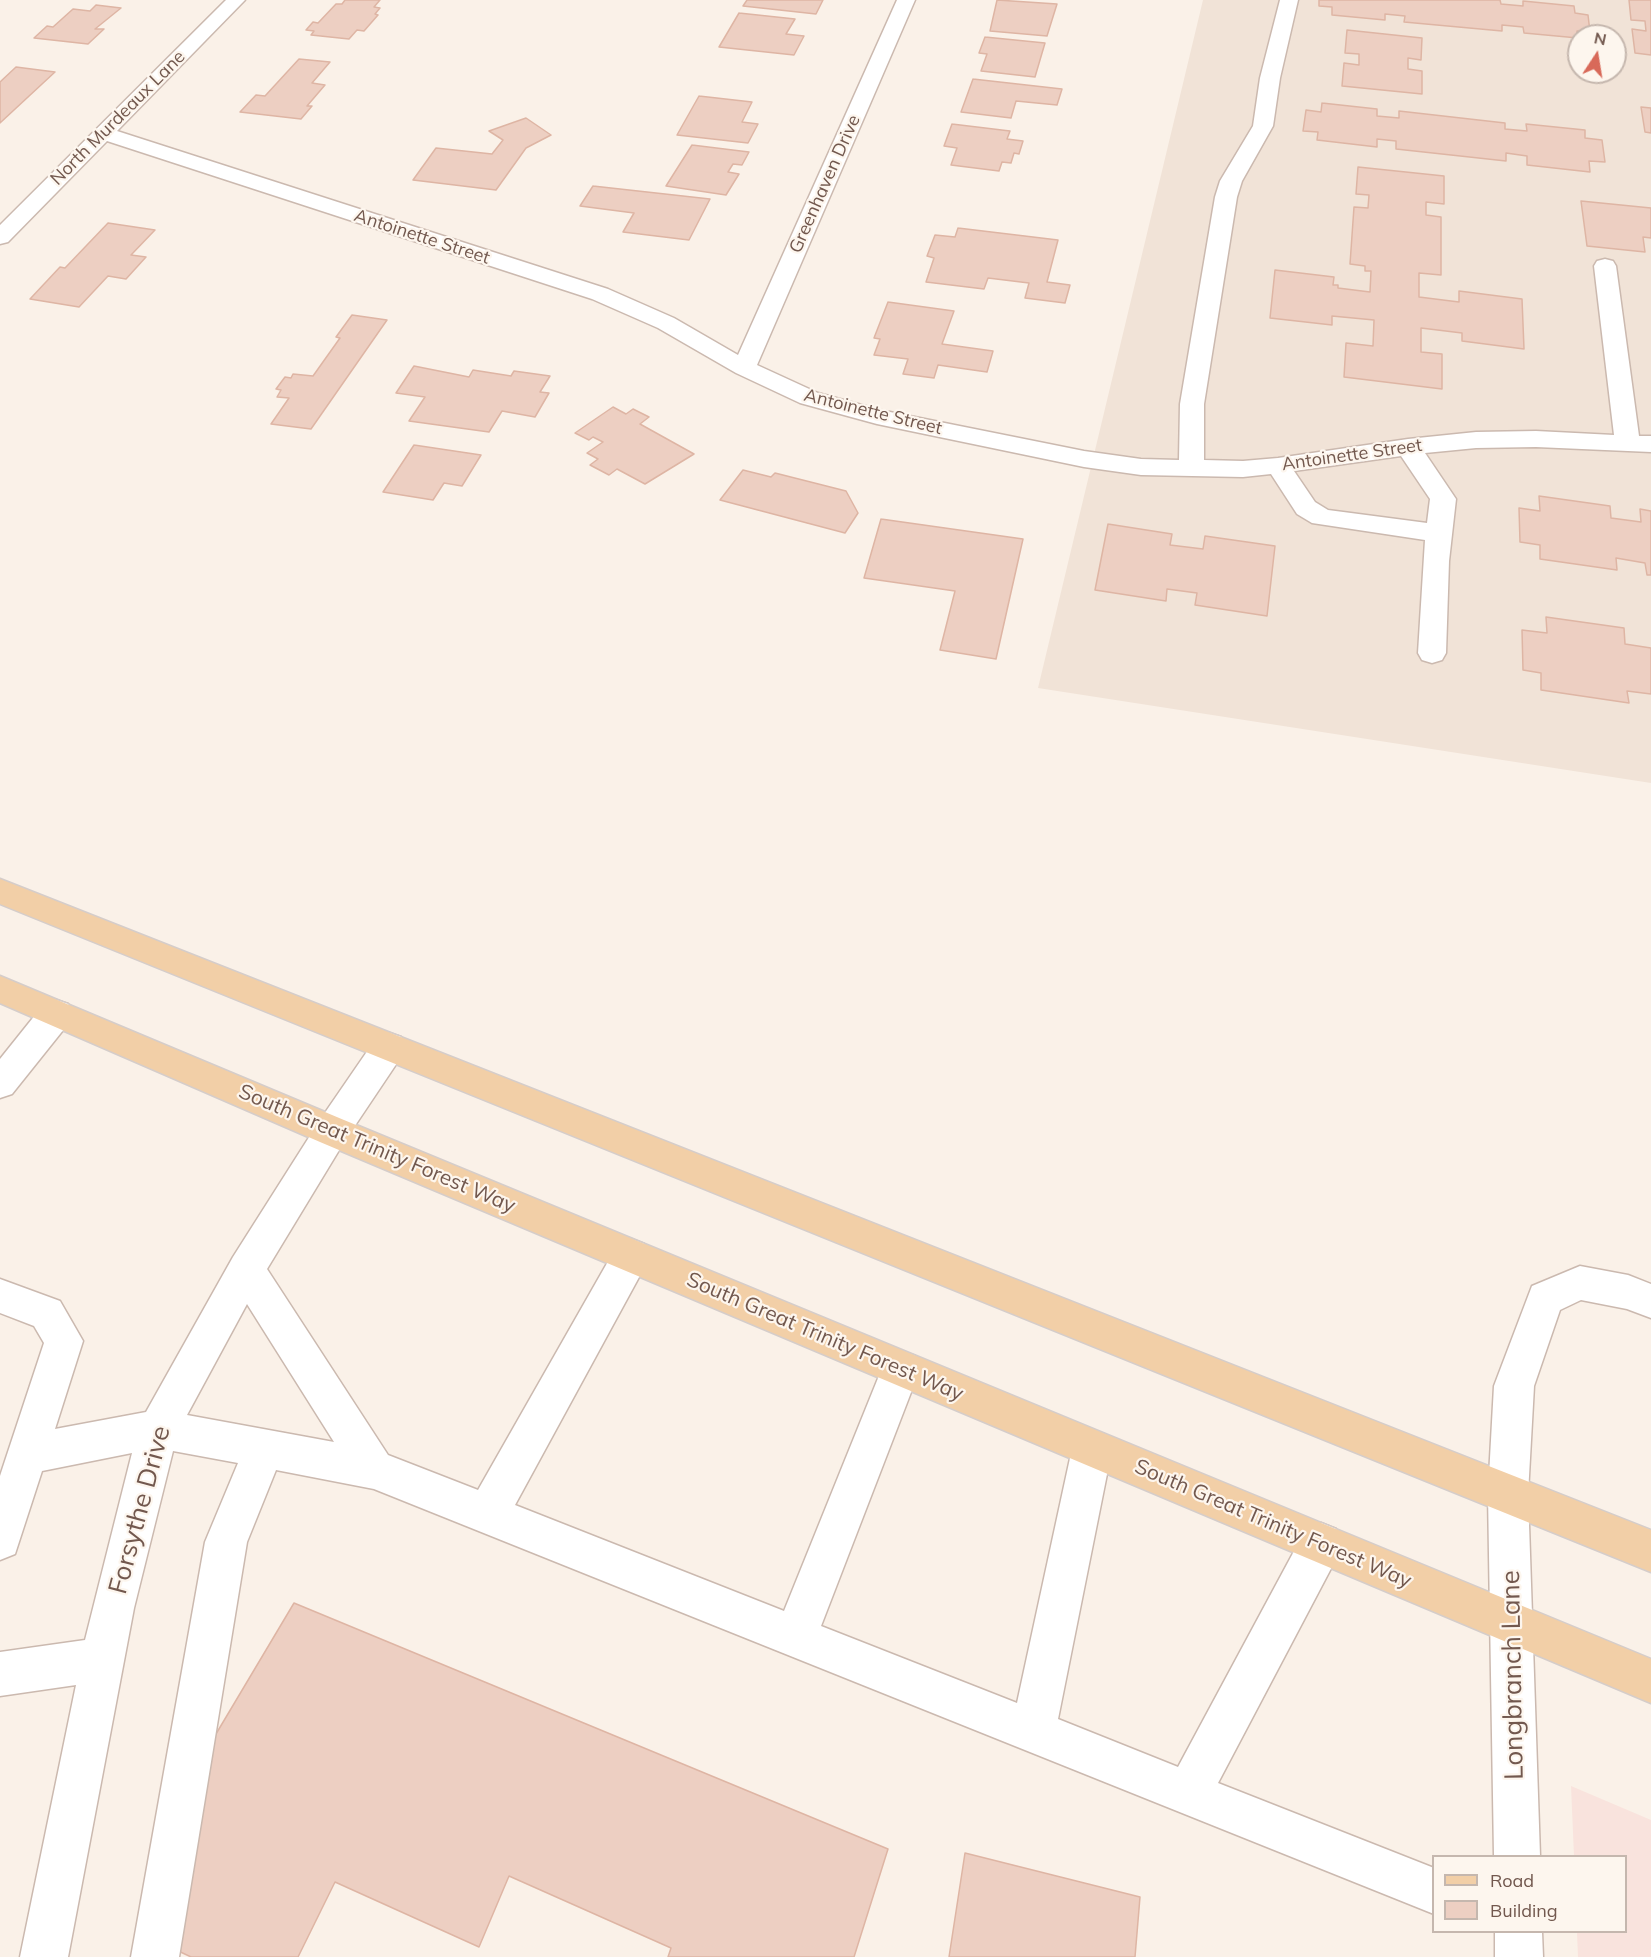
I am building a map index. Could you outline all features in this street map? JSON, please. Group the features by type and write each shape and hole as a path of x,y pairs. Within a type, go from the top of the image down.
{"main road":[{"path":"0,891 1651,1551"},
{"name":"South Great Trinity Forest Way","path":"0,989 332,1131 1651,1681"}],"street":[{"name":"North Murdeaux Lane","path":"0,237 236,0"},
{"name":"Greenhaven Drive","path":"744,368 906,0"},
{"path":"1191,469 1192,404 1226,197 1263,126 1270,78 1289,0"},
{"name":"Antoinette Street","path":"102,134 600,294 666,323 744,368 808,398 878,417 1084,459 1141,467 1191,469 1278,466 1408,447 1476,441 1536,439 1627,441 1651,444"},
{"path":"1605,266 1627,441"},
{"path":"1408,447 1443,499 1432,653"},
{"path":"1278,466 1306,508 1321,517 1439,533"},
{"path":"0,1084 57,1014"},
{"name":"Forsythe Drive","path":"44,1957 113,1608 158,1429 246,1269 332,1131 389,1047"},
{"path":"487,1515 631,1256"},
{"path":"246,1269 374,1469"},
{"name":"Longbranch Lane","path":"1517,1855 1508,1494 1514,1386 1545,1298 1580,1283 1628,1292 1651,1301"},
{"path":"0,1296 47,1313 64,1341 0,1539"},
{"path":"795,1637 901,1369"},
{"path":"28,1454 158,1429 374,1469 1432,1891"},
{"path":"155,1957 226,1542 264,1449"},
{"path":"1033,1732 1092,1449"},
{"path":"1188,1794 1321,1544"},
{"path":"0,1674 103,1659"},
{"path":"1519,1933 1519,1957"}],"shaded area":[{"path":"1203,0 1651,0 1651,783 1038,688"},
{"path":"1571,1786 1651,1820 1651,1957 1578,1957 1577,1933 1627,1933 1627,1855 1574,1855"}],"building":[{"path":"345,0 380,0 374,7 380,8 375,14 378,15 364,31 357,30 349,39 311,35 314,31 306,30 313,22 318,23 336,4 342,4"},
{"path":"747,0 823,0 816,14 743,6"},
{"path":"997,0 1057,4 1047,36 990,31"},
{"path":"1319,0 1500,0 1501,4 1523,6 1523,1 1574,6 1575,13 1588,15 1589,24 1567,24 1567,37 1524,33 1523,27 1502,25 1502,31 1404,22 1405,16 1385,14 1385,20 1332,15 1332,7 1319,6"},
{"path":"1629,0 1651,0 1651,55 1635,53 1632,29 1646,31 1645,21 1631,20"},
{"path":"96,5 121,8 95,29 104,29 88,44 34,38 47,26 53,27 73,9 90,11"},
{"path":"739,13 795,19 786,34 804,36 794,55 719,47"},
{"path":"1347,30 1422,38 1421,60 1408,58 1408,69 1422,71 1422,94 1342,86 1344,63 1359,65 1359,54 1345,53"},
{"path":"985,37 1045,43 1035,77 981,71 987,54 979,53"},
{"path":"299,59 330,62 312,83 325,85 307,106 312,106 301,119 240,112 256,95 265,96"},
{"path":"16,67 55,72 0,123 0,82"},
{"path":"973,79 1062,89 1057,105 1016,101 1011,118 961,112"},
{"path":"699,96 752,102 742,122 758,124 748,143 677,135"},
{"path":"1322,103 1377,109 1377,116 1399,118 1399,111 1505,123 1505,129 1527,131 1526,124 1585,130 1585,138 1602,140 1605,162 1589,161 1590,172 1527,165 1527,156 1506,153 1506,161 1396,149 1396,141 1377,139 1377,147 1317,140 1318,132 1303,131 1306,110 1321,112"},
{"path":"1641,107 1651,108 1651,133 1645,132"},
{"path":"526,118 551,135 526,148 496,190 413,180 436,148 492,154 503,140 489,131"},
{"path":"952,124 1010,131 1007,139 1023,141 1019,154 1014,153 1011,163 1002,162 999,171 951,165 957,148 944,146"},
{"path":"692,145 749,152 742,165 733,164 728,172 739,174 726,195 666,186"},
{"path":"1358,167 1444,176 1444,204 1426,202 1426,215 1441,217 1441,275 1419,273 1419,297 1459,302 1459,291 1522,299 1524,349 1462,341 1462,333 1421,328 1421,352 1442,354 1442,389 1344,377 1346,343 1373,346 1374,320 1332,316 1332,325 1270,318 1275,270 1334,277 1333,285 1338,285 1338,288 1370,292 1371,271 1365,271 1365,266 1350,264 1354,207 1368,208 1369,195 1356,194"},
{"path":"593,186 710,199 689,240 623,232 634,213 580,206"},
{"path":"1581,201 1651,208 1651,238 1643,237 1645,252 1587,246"},
{"path":"108,223 155,230 131,255 146,257 126,279 108,276 79,307 30,299 60,267 65,268"},
{"path":"958,228 1058,240 1047,282 1070,285 1065,303 1025,298 1029,283 988,278 984,289 926,282 934,258 927,256 935,235 955,237"},
{"path":"888,302 954,311 942,344 993,351 987,372 938,365 934,378 903,374 908,359 874,355 880,339 874,338"},
{"path":"352,315 387,320 311,429 271,424 289,398 277,397 281,390 276,389 285,377 291,378 293,374 313,376 340,338 336,337"},
{"path":"414,366 469,377 473,370 511,376 514,371 550,376 540,392 549,393 535,417 502,411 489,432 409,421 425,397 396,393"},
{"path":"613,407 626,414 633,409 649,417 640,424 694,454 645,484 617,469 609,475 590,465 598,459 587,453 603,442 593,437 589,440 575,433"},
{"path":"414,445 481,455 462,486 444,483 433,500 383,492"},
{"path":"743,470 771,477 775,473 846,491 858,513 845,533 720,500"},
{"path":"1539,496 1610,506 1611,518 1641,522 1640,509 1651,511 1651,575 1647,575 1645,563 1616,558 1617,570 1540,559 1540,545 1520,542 1519,508 1540,511"},
{"path":"881,519 1023,539 996,659 940,650 955,591 864,578"},
{"path":"1108,524 1172,534 1170,545 1203,549 1205,536 1275,546 1267,616 1195,605 1197,593 1167,589 1166,601 1095,590"},
{"path":"1546,617 1624,628 1625,644 1651,648 1651,694 1627,691 1629,703 1541,690 1541,673 1523,670 1522,630 1547,633"},
{"path":"294,1603 888,1849 854,1957 668,1957 671,1948 509,1876 479,1947 335,1882 298,1957 191,1957 172,1948 210,1744"},
{"path":"965,1853 1140,1897 1135,1957 949,1957"}]}
